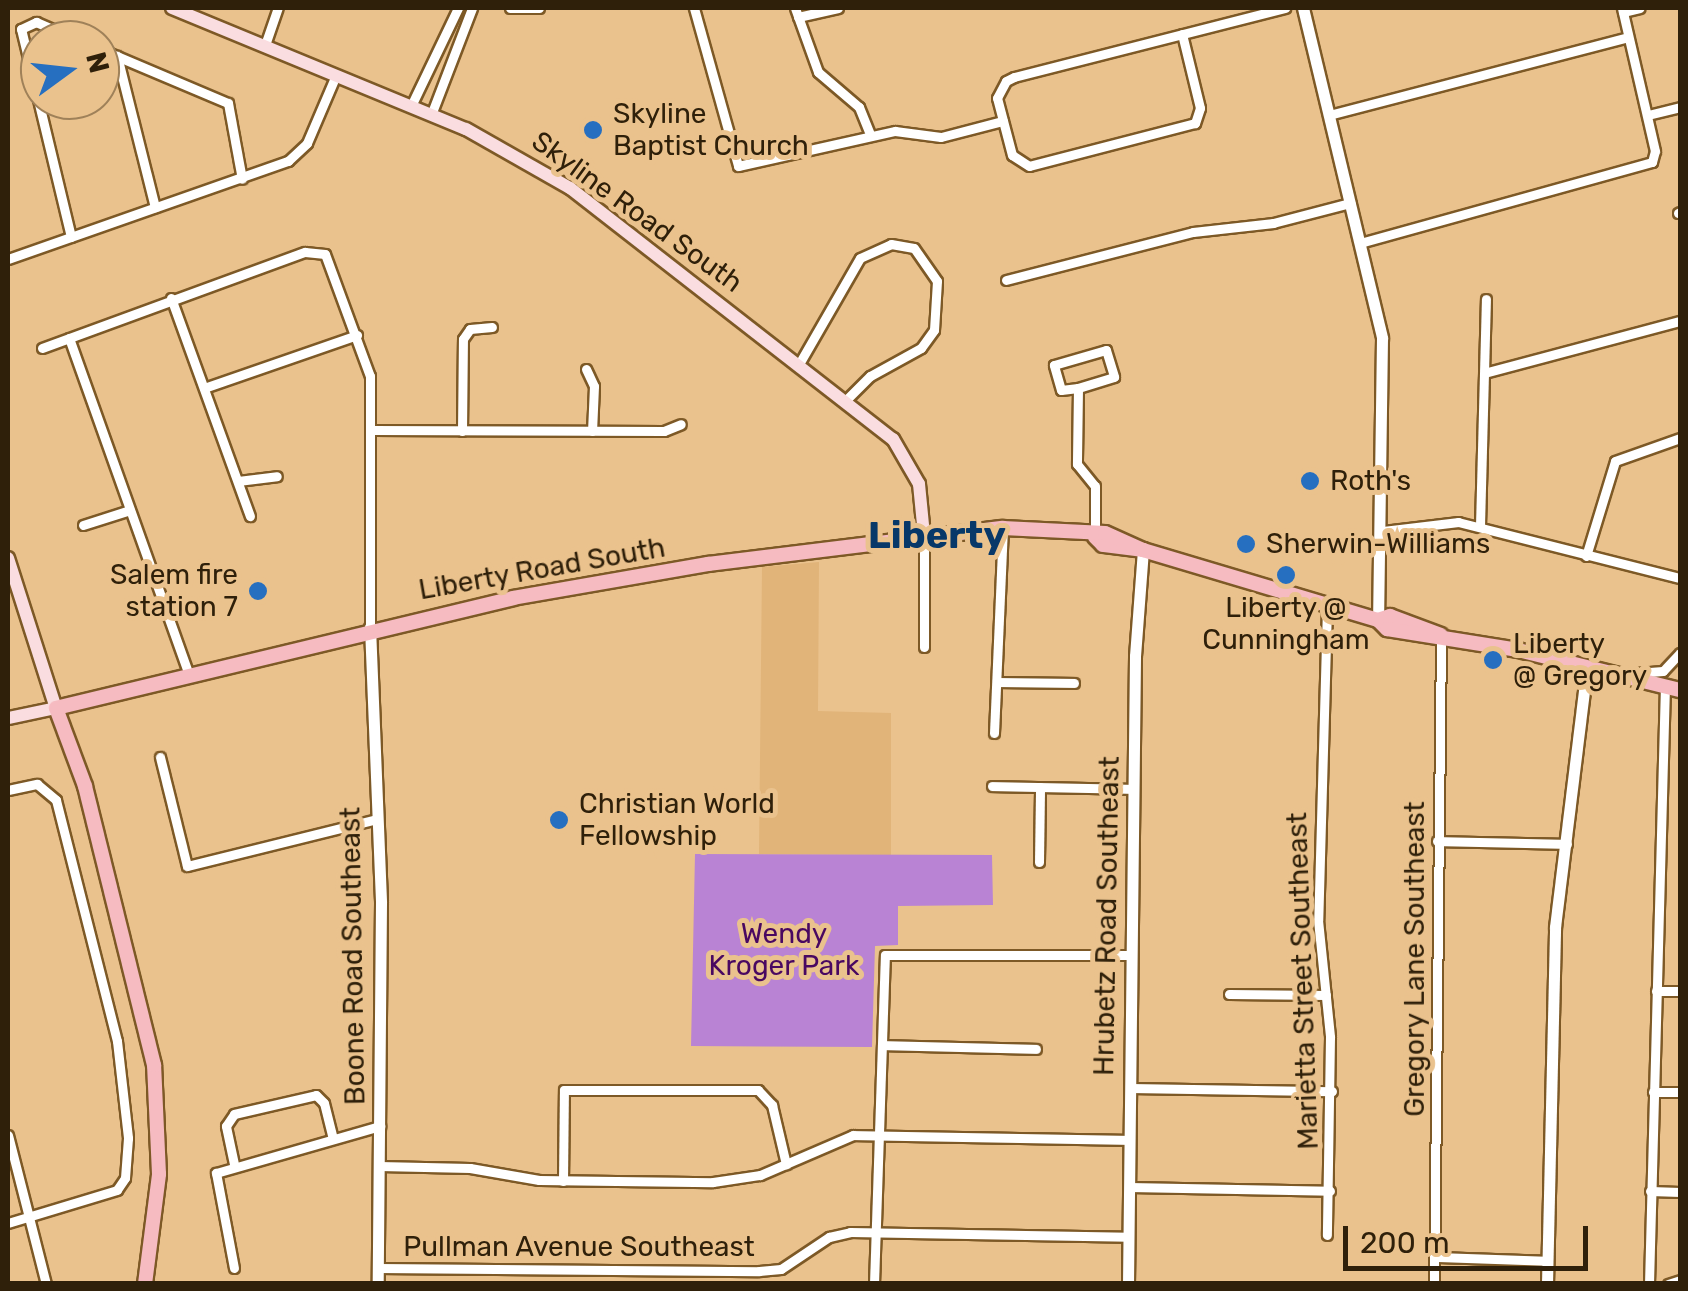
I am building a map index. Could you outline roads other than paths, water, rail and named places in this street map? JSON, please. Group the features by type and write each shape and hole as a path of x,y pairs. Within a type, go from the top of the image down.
{"main road":[{"name":"Skyline Road South","path":"177,8 411,106 542,169 846,400 910,462 921,488 924,536"},
{"name":"Liberty Road South","path":"8,718 370,627 662,571 1003,528 1095,537 1103,546 1142,550 1378,620 1387,629 1441,634 1680,690"},
{"path":"8,558 84,786 154,1065 159,1174 145,1284"}],"street":[{"path":"265,45 278,8"},
{"path":"411,106 458,8"},
{"path":"431,115 472,8"},
{"path":"510,8 539,8"},
{"path":"694,8 738,166 871,136 941,136 1003,121"},
{"path":"838,8 797,12 818,72 859,107 871,136"},
{"path":"1182,34 1200,108 1195,123 1029,166 1012,155 998,90 1014,77 1182,34 1284,8"},
{"path":"1303,8 1384,356 1378,620"},
{"path":"1360,243 1652,162 1648,115 1622,10 1640,8"},
{"path":"1329,116 1628,37"},
{"path":"120,57 228,103 242,179"},
{"path":"120,68 155,207"},
{"path":"8,259 242,179 298,154 336,75"},
{"path":"1648,115 1680,106"},
{"path":"41,120 71,237"},
{"path":"1006,280 1193,232 1272,222 1350,203"},
{"path":"799,364 860,258 891,244 914,248 937,281 934,330 921,348 870,376 846,400"},
{"path":"42,348 170,298 321,251 332,263 370,376 370,627"},
{"path":"170,298 250,516"},
{"path":"1480,526 1488,372 1486,298"},
{"path":"1488,372 1680,321"},
{"path":"462,431 463,339 470,329 492,327"},
{"path":"204,388 357,335"},
{"path":"69,338 188,675"},
{"path":"1106,350 1114,377 1078,388 1061,390 1054,365 1106,350"},
{"path":"586,369 594,386 592,431"},
{"path":"1078,388 1077,464 1094,484 1095,537"},
{"path":"372,430 664,431 680,424"},
{"path":"1586,556 1615,461 1680,438"},
{"path":"238,480 278,476"},
{"path":"83,525 130,510"},
{"path":"1383,531 1432,523 1480,526 1680,578"},
{"path":"994,733 1000,682 1003,528"},
{"path":"924,536 924,647"},
{"name":"Hrubetz Road Southeast","path":"1128,1284 1134,789 1142,550"},
{"name":"Marietta Street Southeast","path":"1327,607 1318,920 1332,1091 1327,1235"},
{"name":"Boone Road Southeast","path":"370,627 378,819 378,1284"},
{"name":"Gregory Lane Southeast","path":"1434,1284 1441,634"},
{"path":"1618,675 1663,671 1680,653"},
{"path":"1546,1284 1555,927 1587,667"},
{"path":"1000,682 1074,683"},
{"path":"1649,1284 1665,686"},
{"path":"160,757 187,866 378,819"},
{"path":"8,790 37,784 56,800 122,1062 128,1126 122,1186 8,1223"},
{"path":"992,786 1134,789"},
{"path":"1039,862 1040,787"},
{"path":"1436,841 1566,844"},
{"path":"874,1284 885,955 1132,955"},
{"path":"1656,990 1680,991"},
{"path":"1230,994 1326,994"},
{"path":"883,1045 1036,1049"},
{"path":"1130,1088 1332,1091"},
{"path":"563,1181 564,1090 758,1090 772,1105 786,1164"},
{"path":"1653,1092 1680,1092"},
{"path":"234,1164 226,1126 234,1114 316,1095 324,1103 333,1138"},
{"path":"234,1268 214,1179 234,1164 380,1126"},
{"path":"8,1135 46,1284"},
{"path":"380,1166 470,1168 563,1181 726,1181 786,1164 834,1140 879,1136 1129,1140"},
{"path":"1129,1188 1330,1191"},
{"path":"1650,1192 1680,1192"},
{"name":"Pullman Avenue Southeast","path":"378,1268 772,1270 829,1237 876,1232 1128,1237"},
{"path":"1434,1257 1548,1260"},
{"path":"484,1269 486,1284"},
{"path":"1668,1284 1680,1280"}],"place":[{"name":"Skyline Baptist Church","path":"593,130"},
{"name":"Roth's","path":"1310,481"},
{"name":"Sherwin-Williams","path":"1246,544"},
{"name":"Liberty @ Cunningham","path":"1286,575"},
{"name":"Salem fire station 7","path":"258,591"},
{"name":"Liberty @ Gregory","path":"1493,660"},
{"name":"Christian World Fellowship","path":"559,820"}],"district":[{"name":"Liberty","path":"937,536"}],"park label":[{"name":"Wendy Kroger Park","path":"784,950"}]}
